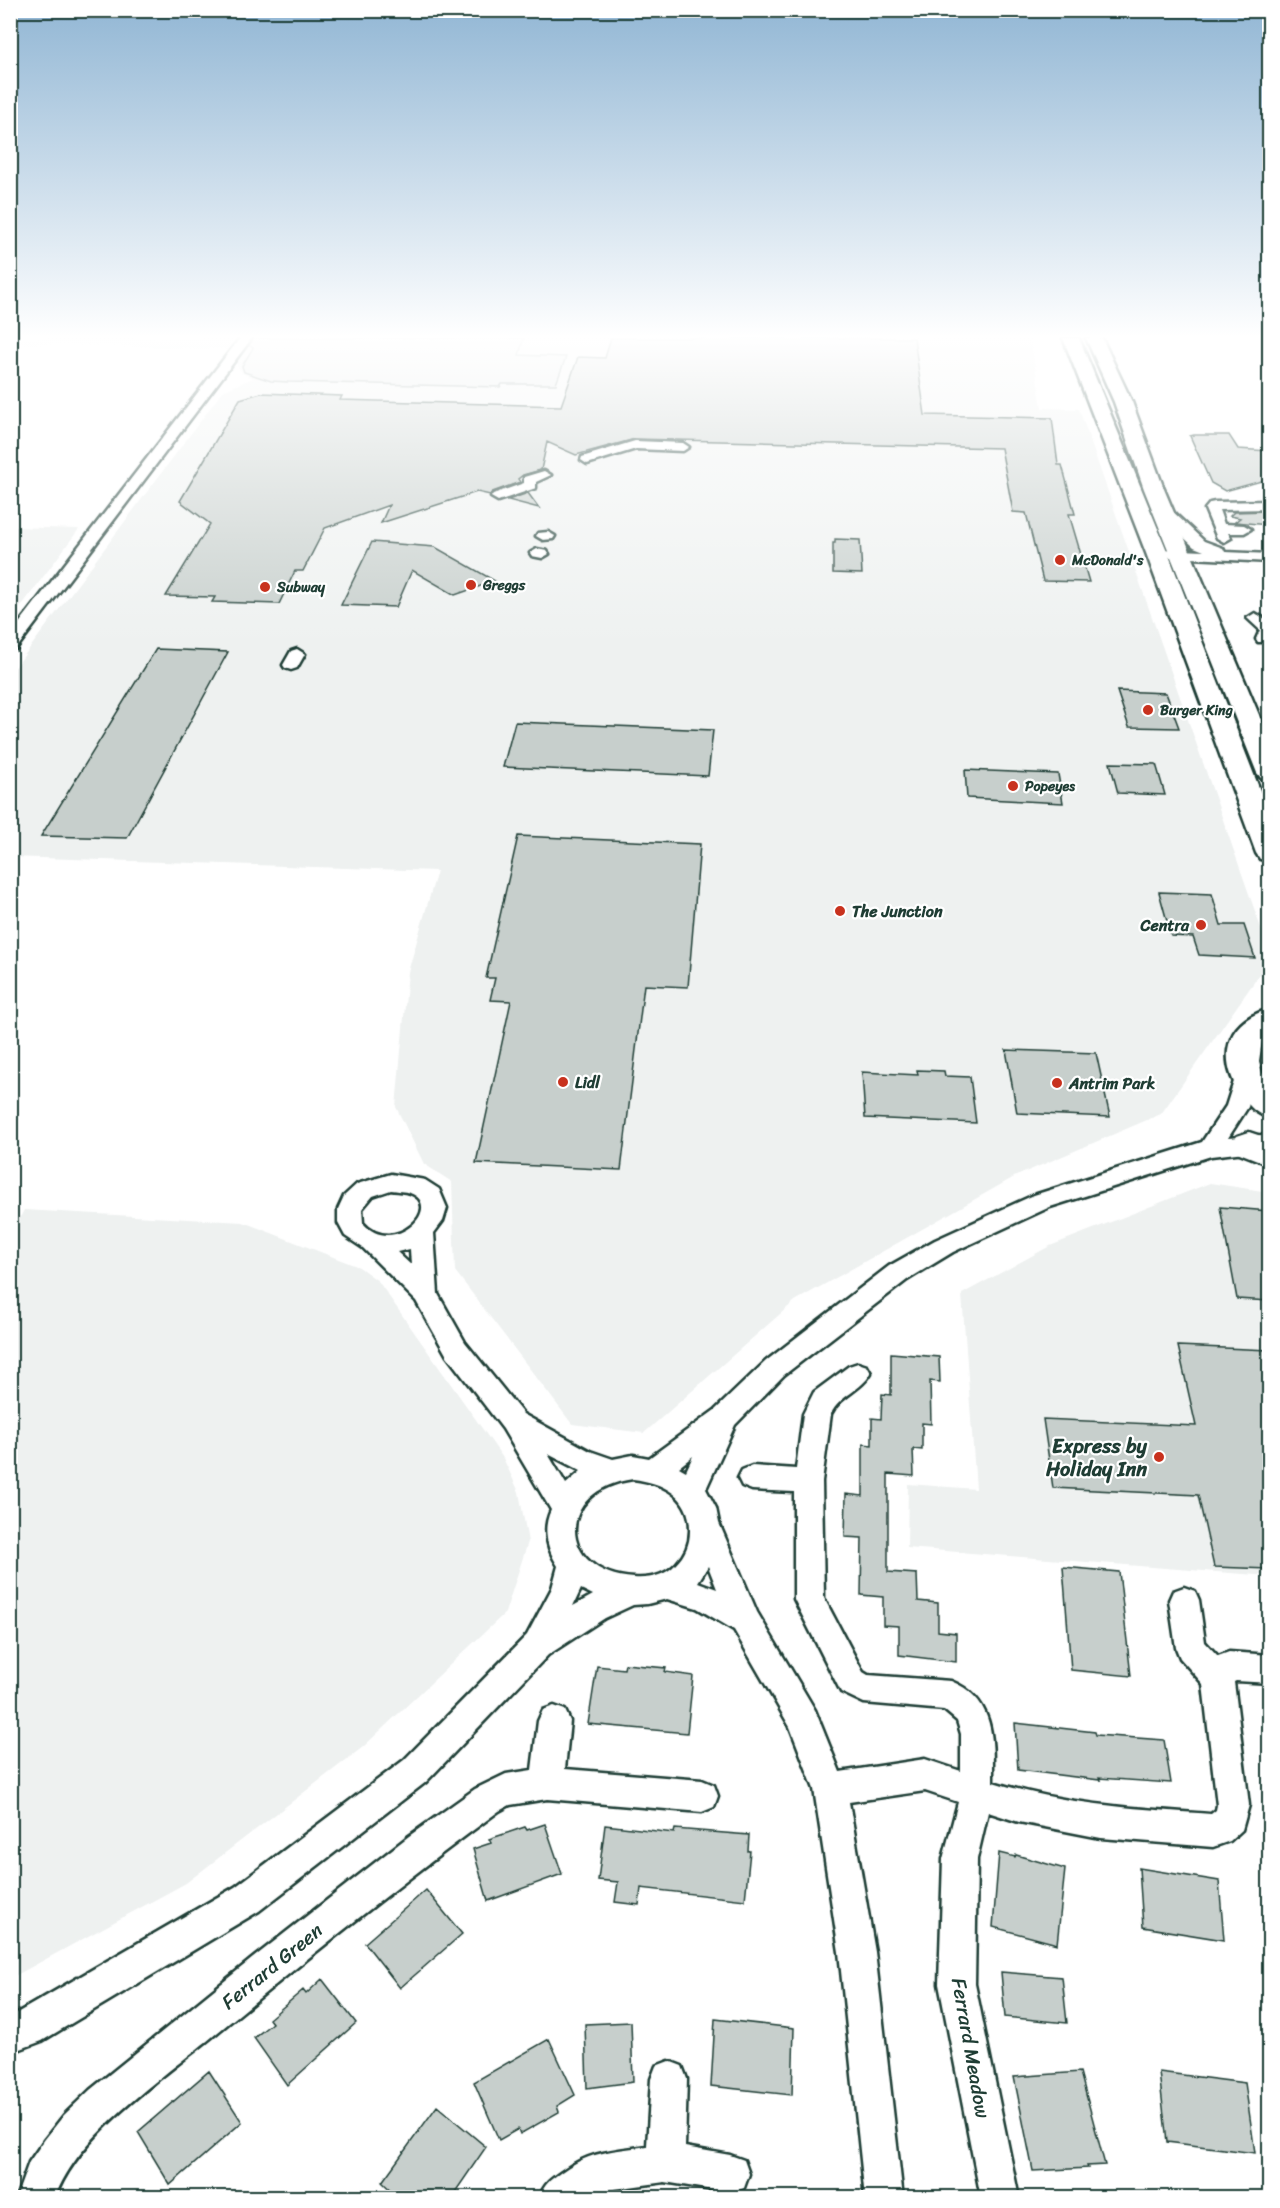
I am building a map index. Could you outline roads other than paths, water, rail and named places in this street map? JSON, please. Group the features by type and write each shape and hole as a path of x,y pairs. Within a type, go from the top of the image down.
{"highway":[{"path":"1112,441 1157,553 1269,853"},
{"path":"1138,441 1182,554 1199,573 1269,773"},
{"path":"1269,1019 1248,1035 1241,1054 1245,1077 1261,1100 1269,1107"}],"street":[{"path":"10,646 167,441"},
{"path":"587,460 635,446 683,447"},
{"path":"498,497 531,485 529,480 544,475"},
{"path":"1244,529 1222,533 1212,509 1215,506 1269,505"},
{"path":"1165,512 1199,544 1238,557"},
{"path":"1157,553 1269,558"},
{"path":"1199,573 1238,557"},
{"path":"1255,618 1267,632"},
{"path":"1210,1148 1237,1107 1245,1077"},
{"path":"654,1470 725,1418 775,1368 898,1273 944,1246 1042,1201 1210,1148 1262,1146"},
{"path":"372,1242 398,1243 422,1233 435,1215 432,1197 416,1185 406,1182 384,1183 365,1190 355,1199 350,1209 350,1225 354,1232 372,1242 425,1294 456,1349 513,1421 565,1508"},
{"path":"422,1233 425,1294"},
{"name":"Ferrard Meadow","path":"858,1372 824,1401 817,1414 808,1481 809,1599 852,1682 864,1689 951,1696 969,1712 977,1734 977,1792 960,1860 957,1984 1000,2198"},
{"path":"691,1491 725,1418"},
{"path":"513,1421 580,1459 611,1470"},
{"path":"707,1528 705,1545 697,1562 685,1575 668,1586 648,1592 628,1593 608,1589 590,1581 573,1566 563,1548 560,1528 565,1508 575,1492 592,1478 611,1470 633,1467 654,1470 675,1478 691,1491 702,1508 707,1528 745,1620 804,1721 830,1789 857,1952 884,2198"},
{"path":"752,1478 808,1481"},
{"path":"537,1645 566,1590 573,1566"},
{"path":"668,1586 705,1597 745,1620"},
{"path":"10,2035 29,2028 247,1899 415,1771 537,1645 594,1609 628,1593"},
{"path":"830,1789 925,1776 1019,1806 1101,1822 1213,1831 1222,1828 1232,1817 1233,1805 1218,1678 1191,1648 1184,1600"},
{"path":"1218,1678 1229,1666 1269,1669"},
{"path":"547,1783 554,1721"},
{"name":"Ferrard Green","path":"35,2198 43,2176 77,2128 103,2103 265,1971 421,1848 487,1800 506,1790 547,1783 702,1796"},
{"path":"665,2163 669,2079"},
{"path":"558,2198 593,2173 665,2163 730,2174"}],"place":[{"name":"McDonald's","path":"1060,560"},
{"name":"Greggs","path":"471,585"},
{"name":"Subway","path":"265,587"},
{"name":"Burger King","path":"1148,710"},
{"name":"Popeyes","path":"1013,786"},
{"name":"The Junction","path":"840,911"},
{"name":"Centra","path":"1201,925"},
{"name":"Lidl","path":"563,1082"},
{"name":"Antrim Park","path":"1057,1083"},
{"name":"Express by Holiday Inn","path":"1159,1457"}]}
